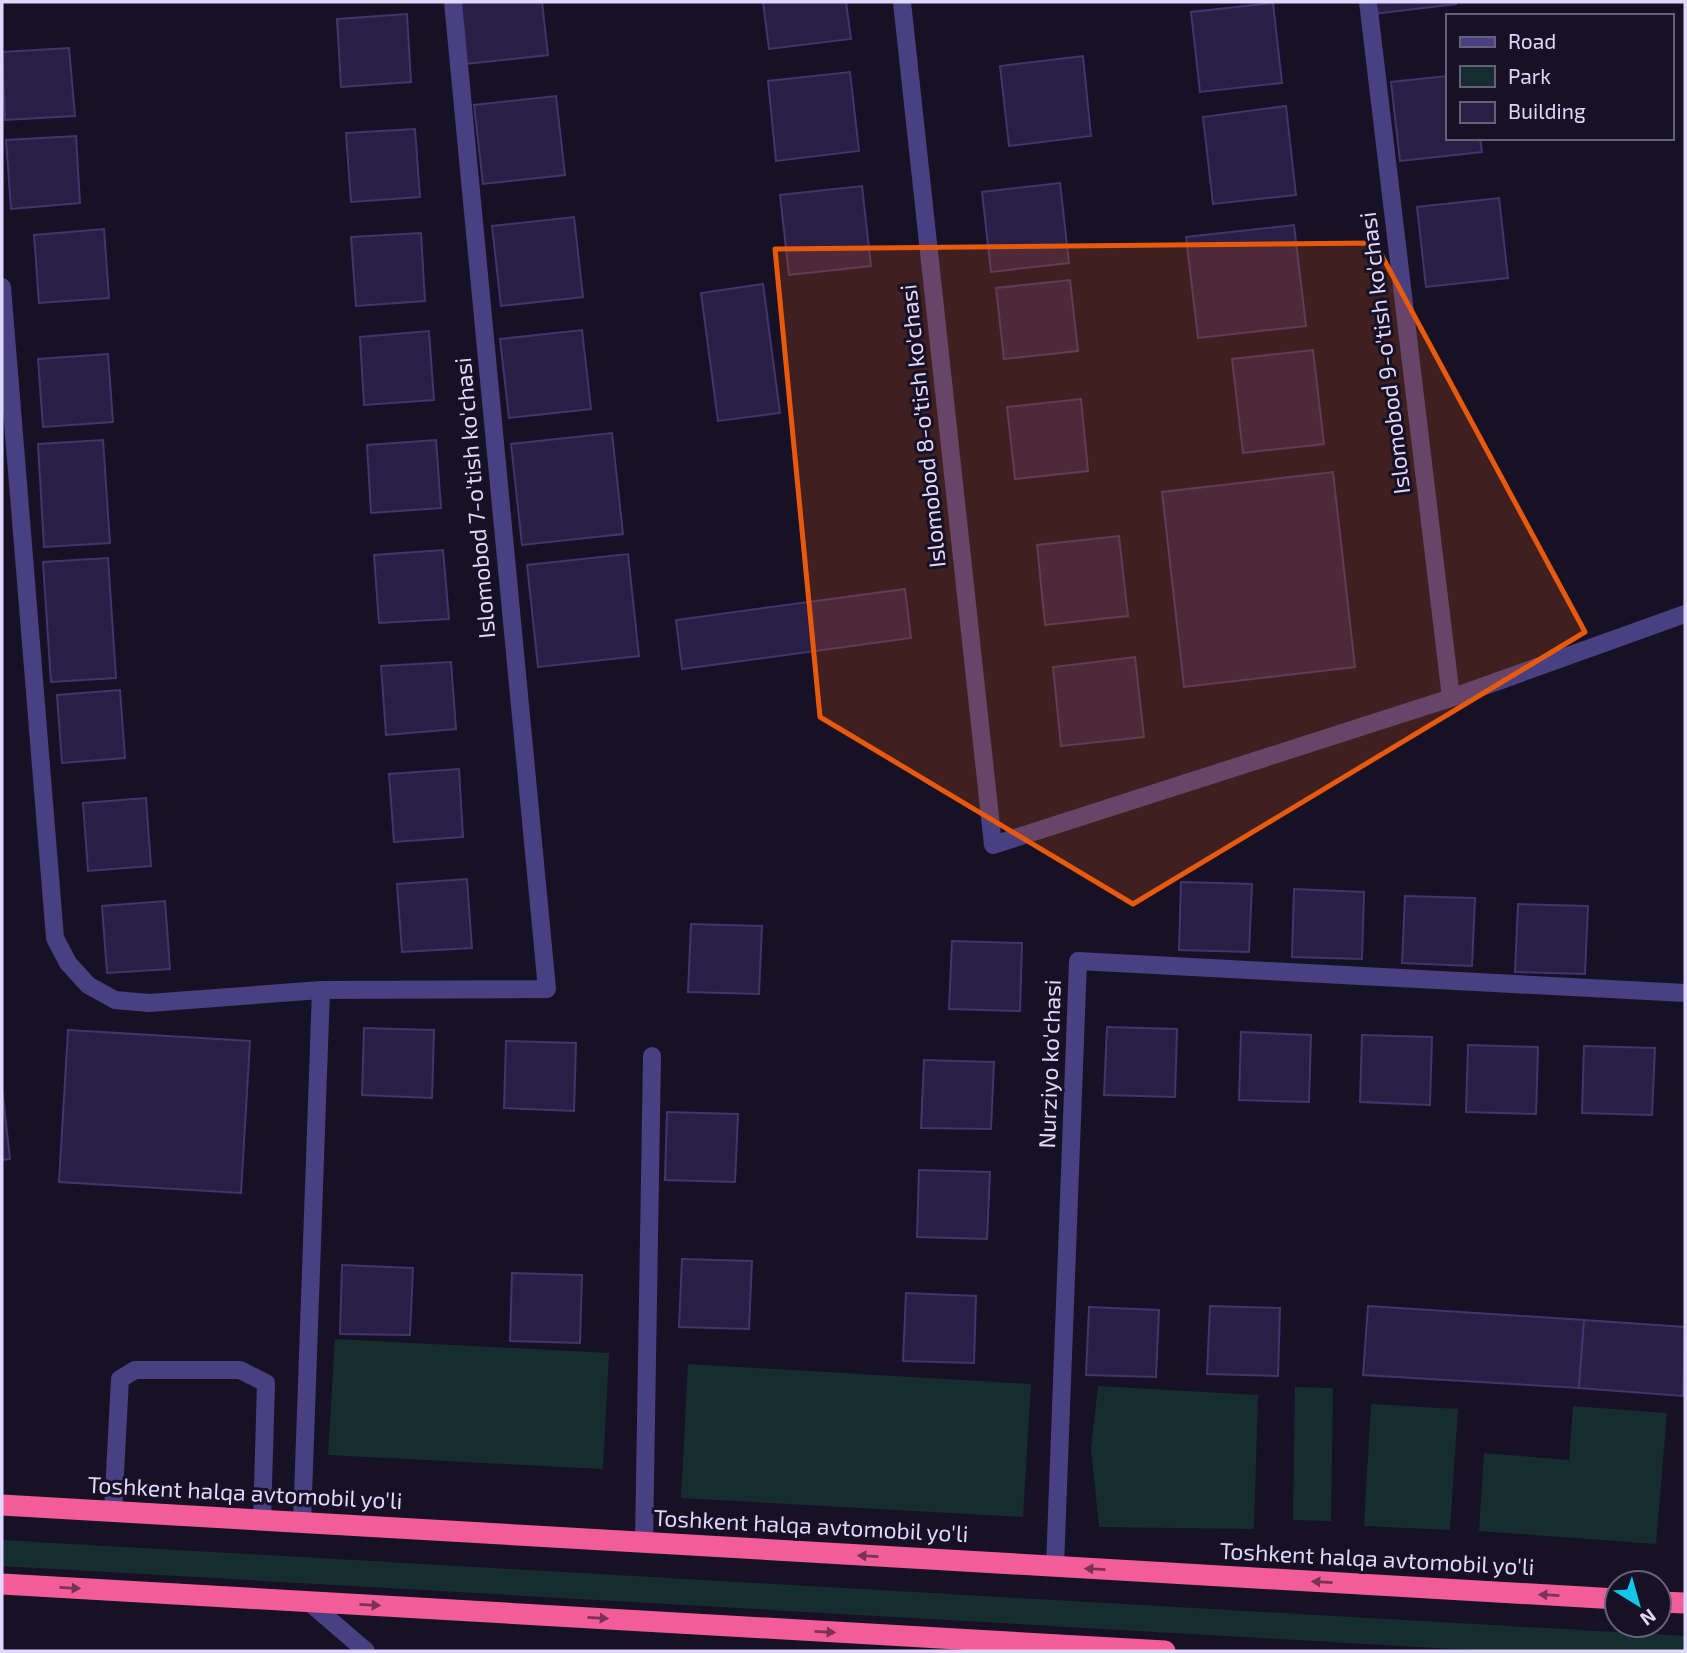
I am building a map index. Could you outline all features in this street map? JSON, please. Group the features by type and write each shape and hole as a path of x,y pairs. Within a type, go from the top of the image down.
{"highway":[{"name":"Toshkent halqa avtomobil yo'li","path":"2,1505 1603,1599"},
{"path":"2,1584 950,1645 1165,1651"}],"street":[{"name":"Islomobod 7-o'tish ko'chasi","path":"321,990 547,989 453,2"},
{"name":"Islomobod 8-o'tish ko'chasi","path":"902,2 993,845 1451,698"},
{"name":"Islomobod 9-o'tish ko'chasi","path":"1368,2 1451,698"},
{"path":"2,287 55,938 68,963 88,985 116,1000 149,1003 321,990 302,1522"},
{"path":"1451,698 1685,614"},
{"name":"Nurziyo ko'chasi","path":"1055,1566 1078,961 1685,993"},
{"path":"643,1542 652,1056"},
{"path":"113,1511 120,1379 135,1370 240,1370 266,1383 262,1520"},
{"path":"309,1602 366,1651"}],"highlighted area":[{"path":"1375,243 1585,632 1133,904 820,717 775,249"}],"green space":[{"path":"335,1339 609,1353 603,1469 328,1455"},
{"path":"688,1364 1031,1384 1023,1517 681,1498"},
{"path":"1098,1386 1258,1395 1254,1529 1099,1527 1091,1449"},
{"path":"1295,1387 1333,1388 1331,1521 1293,1520"},
{"path":"1371,1404 1458,1409 1450,1530 1364,1526"},
{"path":"1573,1406 1667,1413 1656,1544 1479,1531 1484,1453 1569,1460"},
{"path":"2,1540 1603,1631 1603,1639 1673,1639 1673,1635 1685,1636 1685,1651 1488,1651 2,1566"}],"building":[{"path":"459,2 542,2 548,55 466,64"},
{"path":"763,2 846,2 851,39 769,49"},
{"path":"1372,2 1456,2 1456,4 1374,14"},
{"path":"1273,3 1282,83 1200,92 1191,12"},
{"path":"407,14 411,82 341,87 337,19"},
{"path":"69,48 75,116 5,120 2,52"},
{"path":"1083,56 1091,136 1009,146 1000,66"},
{"path":"850,72 859,151 776,161 768,81"},
{"path":"1446,76 1446,140 1480,140 1482,152 1400,161 1391,82"},
{"path":"556,96 565,175 483,184 474,105"},
{"path":"1286,106 1296,195 1213,204 1203,117"},
{"path":"415,129 420,197 351,202 346,133"},
{"path":"76,136 80,203 11,209 6,140"},
{"path":"1060,183 1069,263 991,272 982,192"},
{"path":"862,186 871,266 789,275 780,195"},
{"path":"1499,198 1508,278 1426,287 1417,207"},
{"path":"574,217 583,297 501,306 492,226"},
{"path":"1294,225 1306,326 1198,338 1186,237"},
{"path":"104,229 109,298 39,303 34,235"},
{"path":"421,233 425,301 356,306 351,237"},
{"path":"1070,280 1078,351 1004,359 996,288"},
{"path":"763,284 780,413 718,421 701,293"},
{"path":"582,330 591,409 509,418 500,339"},
{"path":"429,331 434,400 364,405 360,337"},
{"path":"1313,350 1324,444 1243,453 1232,359"},
{"path":"108,354 113,422 43,427 38,359"},
{"path":"1081,399 1088,471 1015,479 1007,407"},
{"path":"612,433 623,534 522,545 511,444"},
{"path":"103,440 110,543 44,547 38,444"},
{"path":"436,440 441,508 371,513 367,445"},
{"path":"1333,472 1355,667 1184,687 1162,492"},
{"path":"1119,536 1128,616 1045,625 1037,545"},
{"path":"443,550 449,619 379,623 374,555"},
{"path":"628,554 639,656 538,667 527,565"},
{"path":"108,558 116,678 51,682 43,562"},
{"path":"905,589 911,638 682,669 676,620"},
{"path":"1135,657 1144,737 1061,746 1053,667"},
{"path":"451,662 456,729 386,735 381,666"},
{"path":"120,690 125,758 62,763 57,695"},
{"path":"459,769 463,837 394,842 389,774"},
{"path":"146,798 151,866 88,871 83,803"},
{"path":"467,879 472,948 402,952 397,884"},
{"path":"1181,882 1252,884 1249,952 1179,950"},
{"path":"1294,889 1364,892 1362,959 1292,957"},
{"path":"1405,896 1475,898 1472,966 1402,963"},
{"path":"165,901 170,969 107,973 102,906"},
{"path":"1518,904 1588,906 1585,974 1515,972"},
{"path":"691,924 762,926 759,994 688,992"},
{"path":"952,941 1022,943 1020,1011 949,1009"},
{"path":"1107,1027 1177,1029 1175,1097 1104,1095"},
{"path":"364,1028 434,1030 432,1098 362,1095"},
{"path":"68,1030 250,1041 241,1193 59,1182"},
{"path":"1241,1032 1311,1035 1309,1102 1239,1100"},
{"path":"1362,1035 1432,1037 1430,1105 1360,1102"},
{"path":"506,1041 576,1043 574,1111 504,1108"},
{"path":"1468,1045 1538,1047 1536,1114 1466,1112"},
{"path":"1584,1046 1655,1048 1652,1115 1582,1113"},
{"path":"924,1060 994,1062 991,1129 921,1128"},
{"path":"2,1088 10,1159 2,1160"},
{"path":"667,1112 738,1114 735,1182 665,1180"},
{"path":"919,1170 990,1172 987,1239 917,1237"},
{"path":"682,1259 752,1261 749,1329 679,1327"},
{"path":"342,1265 413,1268 410,1335 340,1334"},
{"path":"512,1273 582,1275 580,1343 510,1341"},
{"path":"906,1293 976,1296 974,1363 903,1361"},
{"path":"1210,1306 1280,1308 1278,1376 1207,1374"},
{"path":"1368,1306 1584,1320 1579,1388 1363,1375"},
{"path":"1089,1307 1159,1310 1156,1377 1086,1375"},
{"path":"1584,1320 1685,1327 1683,1396 1579,1388"}]}
